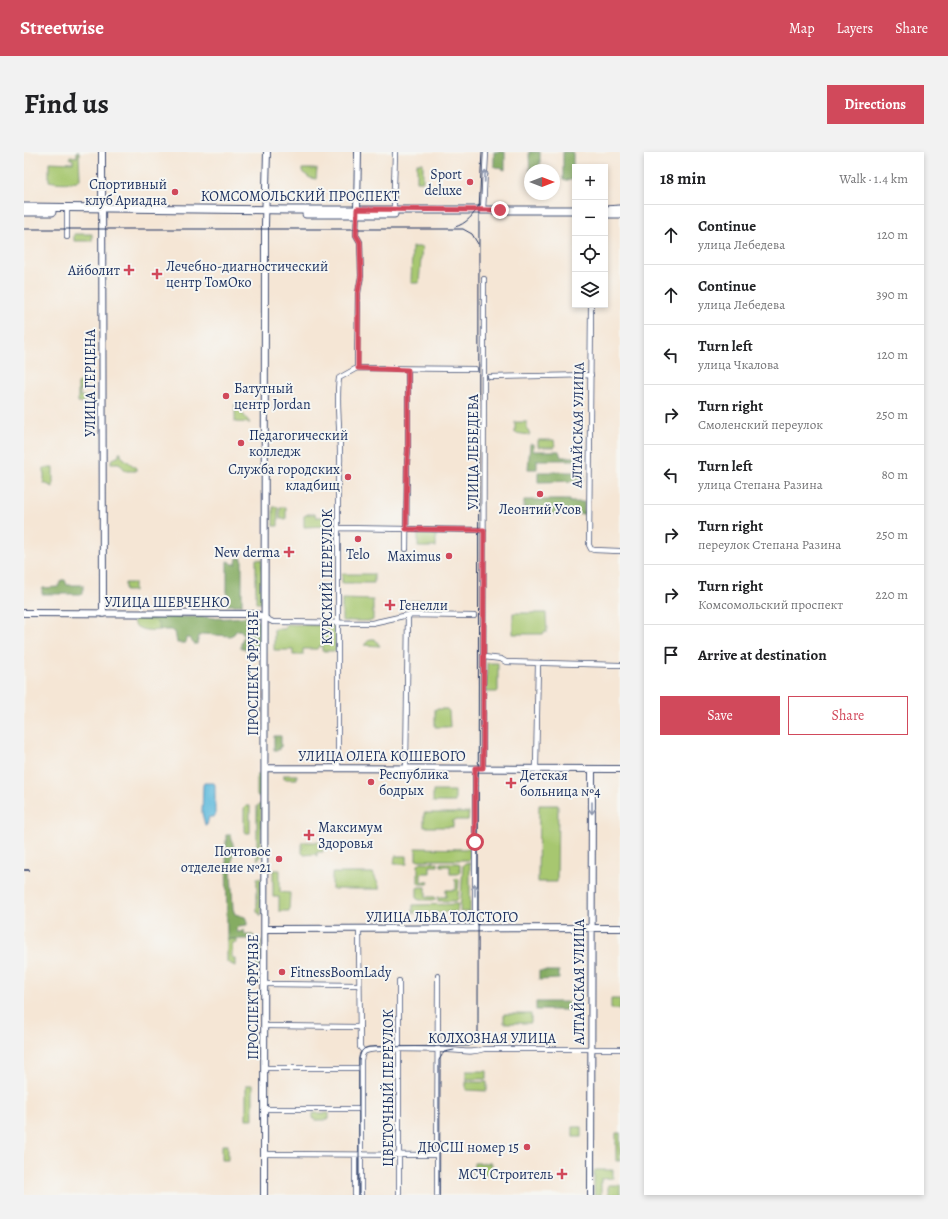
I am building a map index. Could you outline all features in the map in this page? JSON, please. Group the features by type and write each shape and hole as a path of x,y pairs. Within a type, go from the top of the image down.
{"main road":[{"name":"КОМСОМОЛЬСКИЙ ПРОСПЕКТ","path":"24,207 67,210"},
{"name":"КОМСОМОЛЬСКИЙ ПРОСПЕКТ","path":"357,212 394,209 572,210"},
{"path":"608,210 620,209"},
{"name":"КОМСОМОЛЬСКИЙ ПРОСПЕКТ","path":"24,212 102,210 572,214"},
{"path":"608,214 620,214"}],"street":[{"name":"УЛИЦА ГЕРЦЕНА","path":"102,152 103,614"},
{"name":"ПРОСПЕКТ ФРУНЗЕ","path":"264,1195 265,211 267,152"},
{"path":"358,152 356,235 360,242 361,276 358,292 358,368 408,370 475,369"},
{"path":"394,188 395,152"},
{"path":"484,210 486,152"},
{"path":"394,196 394,209"},
{"path":"67,210 67,237"},
{"name":"УЛИЦА ЛЕБЕДЕВА","path":"483,768 484,279"},
{"name":"АЛТАЙСКАЯ УЛИЦА","path":"591,308 589,545 591,549 594,550 620,551"},
{"name":"КУРСКИЙ ПЕРЕУЛОК","path":"338,768 337,623 340,426 338,386 339,378 358,368"},
{"path":"406,549 408,370"},
{"path":"490,377 591,375"},
{"path":"338,528 484,530"},
{"name":"УЛИЦА ШЕВЧЕНКО","path":"24,614 256,614 273,622 337,623 372,623 408,615 474,616"},
{"path":"406,768 408,615"},
{"path":"484,657 501,659 506,662 620,665"},
{"path":"536,768 538,663"},
{"name":"УЛИЦА ОЛЕГА КОШЕВОГО","path":"265,768 620,769"},
{"path":"475,768 475,929"},
{"name":"АЛТАЙСКАЯ УЛИЦА","path":"591,1195 590,1049 592,769"},
{"path":"359,928 360,1047 364,1052 361,1058 361,1195"},
{"name":"УЛИЦА ЛЬВА ТОЛСТОГО","path":"265,929 620,928"},
{"path":"436,1195 438,976"},
{"name":"ЦВЕТОЧНЫЙ ПЕРЕУЛОК","path":"399,981 399,1195"},
{"path":"265,984 360,985"},
{"path":"265,1026 360,1027"},
{"name":"КОЛХОЗНАЯ УЛИЦА","path":"364,1052 370,1050 400,1049 474,1052 484,1049 620,1049"},
{"path":"264,1068 361,1068"},
{"path":"264,1110 361,1109"},
{"path":"264,1154 437,1155"},
{"path":"355,1155 355,1195"}],"green space":[{"path":"77,152 79,152 80,179 77,181 61,183 49,181 49,162 73,163 73,159 70,159 70,156 77,157"},
{"path":"494,152 505,152 505,170 494,166"},
{"path":"529,152 540,152 540,164 529,164"},
{"path":"563,152 573,152 572,180 563,180"},
{"path":"417,163 423,163 423,181 417,181"},
{"path":"302,169 317,169 316,179 310,178 302,172"},
{"path":"74,234 92,234 92,241 74,241"},
{"path":"412,247 422,247 419,283 411,283"},
{"path":"80,381 88,381 88,385 84,385 84,390 80,390 80,396 85,397 84,403 79,403 78,401 78,383"},
{"path":"235,404 250,423 235,422"},
{"path":"515,422 527,422 527,429 530,435 515,433"},
{"path":"538,440 554,440 555,447 538,447"},
{"path":"530,444 533,444 533,451 559,451 561,457 584,457 584,460 537,460 537,469 528,469"},
{"path":"119,452 121,452 121,456 136,468 136,471 126,471 119,463 111,463 111,460 119,456"},
{"path":"44,468 53,468 53,487 44,483"},
{"path":"538,472 584,472 584,481 538,482"},
{"path":"524,500 570,500 570,502 584,502 584,514 524,514"},
{"path":"273,507 278,507 278,526 273,526"},
{"path":"280,507 286,507 286,519 280,519"},
{"path":"308,514 315,514 316,517 326,517 326,526 304,527 304,516"},
{"path":"418,534 436,534 436,547 418,547"},
{"path":"237,558 242,558 242,605 227,605 227,561 231,562 231,564 236,564"},
{"path":"256,559 262,560 261,603 256,603"},
{"path":"342,574 374,574 374,583 342,583"},
{"path":"61,580 65,580 67,585 83,585 83,594 42,594 43,588 58,587"},
{"path":"125,583 134,583 134,591 125,591"},
{"path":"342,599 373,600 373,620 342,621"},
{"path":"410,601 444,601 444,610 410,609"},
{"path":"513,613 546,613 547,632 544,632 543,634 513,634"},
{"path":"254,616 261,624 261,649 241,649 241,643 244,635 240,630 236,631 230,636 203,634 199,636 197,644 194,644 189,638 186,638 185,643 177,643 175,632 171,630 160,630 158,624 154,620 138,619 137,617 225,618"},
{"path":"137,617 138,619 156,621 160,630 140,629 134,624 133,621"},
{"path":"286,624 334,626 336,628 336,651 322,651 322,646 319,646 317,649 303,649 303,655 293,655 293,650 274,650 274,629 285,629"},
{"path":"370,639 375,639 380,646 364,645"},
{"path":"487,663 498,663 498,692 486,692"},
{"path":"435,709 447,709 449,711 450,727 435,727"},
{"path":"274,736 281,736 281,747 279,747 279,750 274,750"},
{"path":"257,775 261,775 261,796 257,796"},
{"path":"284,775 297,775 297,779 284,779"},
{"path":"433,791 455,791 455,802 433,802"},
{"path":"261,804 261,855 259,859 257,859 257,806"},
{"path":"539,805 558,805 557,882 538,882"},
{"path":"246,806 250,806 250,833 246,833 244,829 244,808"},
{"path":"424,813 469,813 468,820 453,820 453,827 424,827"},
{"path":"226,835 231,835 234,849 231,871 233,909 235,914 245,917 247,921 247,925 239,926 236,929 237,932 244,930 245,935 253,935 255,938 253,939 227,939"},
{"path":"302,842 323,842 323,852 317,852 317,856 316,854 304,855 302,853"},
{"path":"416,848 470,849 470,860 416,860"},
{"path":"395,856 407,856 407,864 394,864"},
{"path":"421,862 438,863 438,866 430,866 430,873 421,873 421,882 429,882 428,884 419,884 418,882 418,865"},
{"path":"441,863 458,863 460,865 460,872 458,874 450,874 450,866 441,866"},
{"path":"465,863 470,863 470,912 460,912 463,865"},
{"path":"273,870 280,870 280,892 290,893 289,911 279,911 279,897 273,897"},
{"path":"332,873 373,873 379,889 332,889"},
{"path":"257,878 261,878 261,916 257,911"},
{"path":"458,878 458,899 456,901 438,901 438,897 446,897 446,890 456,890 455,879"},
{"path":"426,887 426,897 435,897 435,900 417,899 417,888"},
{"path":"458,904 457,912 413,913 413,905"},
{"path":"227,939 237,939 237,943 232,943 232,958 235,958 235,966 227,962"},
{"path":"261,940 261,966 257,968 257,943"},
{"path":"539,971 559,971 559,979 539,980"},
{"path":"611,999 620,999 620,1009 611,1009"},
{"path":"536,1002 569,1002 569,1010 536,1010"},
{"path":"504,1014 531,1014 531,1023 504,1023"},
{"path":"466,1071 487,1071 487,1079 466,1079"},
{"path":"466,1082 487,1082 487,1091 466,1090"},
{"path":"246,1085 253,1085 253,1119 246,1119"},
{"path":"313,1113 329,1113 329,1118 327,1120 315,1120 313,1118"},
{"path":"573,1127 581,1127 581,1137 573,1137"},
{"path":"616,1133 620,1133 620,1161 616,1161"},
{"path":"222,1145 228,1145 228,1160 222,1160"},
{"path":"474,1163 492,1163 491,1174 474,1174"},
{"path":"613,1170 613,1178 601,1179 601,1195 594,1195 594,1171"},
{"path":"608,1185 620,1185 620,1195 608,1195"}],"water":[{"path":"204,783 214,783 215,785 215,815 214,817 209,817 207,825 205,825 202,813"}],"tram line":[{"path":"359,1195 359,1060 362,1051 369,1047 469,1046 476,1042 478,1034 479,210 482,152"},
{"path":"455,227 463,224 469,219 479,205"},
{"path":"24,229 463,229 472,234 478,244"},
{"path":"439,1195 439,1060 444,1052 454,1050"}],"railway":[{"path":"24,870 30,870"}],"place":[{"name":"Sport deluxe","path":"470,182"},
{"name":"Спортивный клуб Ариадна","path":"175,192"},
{"name":"Айболит","path":"129,270"},
{"name":"Лечебно-диагностический центр ТомОко","path":"157,274"},
{"name":"Батутный центр Jordan","path":"226,396"},
{"name":"Педагогический колледж","path":"241,443"},
{"name":"Служба городских кладбищ","path":"348,477"},
{"name":"Леонтий Усов","path":"540,494"},
{"name":"Telo","path":"358,539"},
{"name":"New derma","path":"289,552"},
{"name":"Maximus","path":"449,556"},
{"name":"Генелли","path":"390,605"},
{"name":"Республика бодрых","path":"371,782"},
{"name":"Детская больница №4","path":"511,783"},
{"name":"Максимум Здоровья","path":"309,835"},
{"name":"Почтовое отделение №21","path":"279,859"},
{"name":"FitnessBoomLady","path":"282,972"},
{"name":"ДЮСШ номер 15","path":"527,1147"},
{"name":"МСЧ Строитель","path":"562,1174"}],"route":[{"path":"475,842 475,768 483,768 484,530 406,529 408,370 358,368 358,292 361,276 360,242 356,235 356,229 357,209 500,210"}]}
